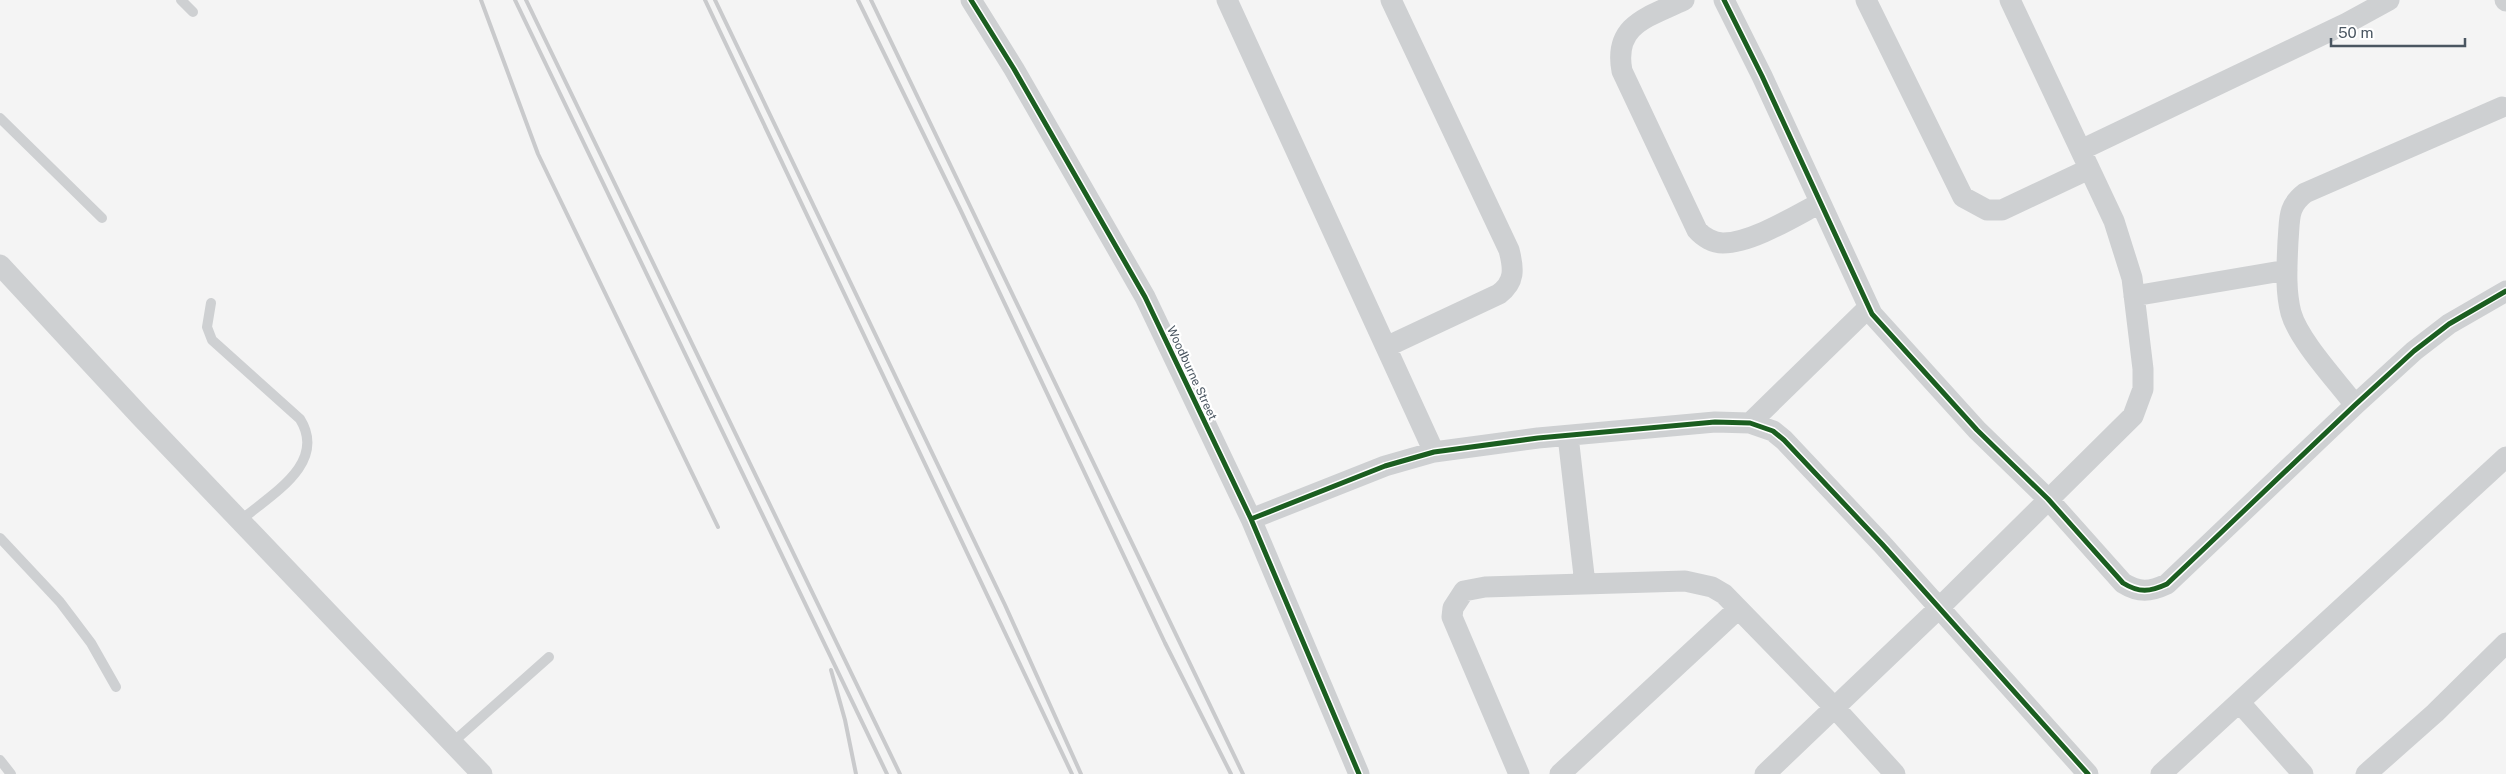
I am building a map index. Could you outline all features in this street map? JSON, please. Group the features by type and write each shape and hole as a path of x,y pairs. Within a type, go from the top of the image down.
{"street":[{"name":"Woodburne Street","path":"971,0 1014,69 1145,296 1251,519 1359,774"},
{"path":"1227,0 1434,452"},
{"path":"1386,347 1498,294 1508,288 1512,274 1508,250 1391,0"},
{"path":"1684,0 1640,22 1627,33 1622,38 1619,59 1622,72 1697,230 1703,237 1723,244 1758,234 1820,203"},
{"path":"1724,0 1868,308 1880,325 1977,430 2048,499 2123,583 2135,591 2156,589 2167,584 2355,404 2414,351 2449,324 2506,291"},
{"path":"1866,0 1963,197 1987,210 2002,210 2085,159 2389,0"},
{"path":"1765,774 1940,607 2133,416 2139,404 2143,389 2143,369 2129,264 2121,239 2085,159 2010,0"},
{"path":"2355,404 2298,328 2291,313 2287,270 2292,207 2305,193 2504,106"},
{"path":"0,265 240,521 482,774"},
{"path":"2134,296 2287,270"},
{"path":"1750,423 1868,308"},
{"path":"1251,519 1385,466 1434,452 1568,436 1716,422 1750,423 1773,432 1784,440 1940,607 2088,774"},
{"path":"1568,436 1585,584"},
{"path":"2160,774 2240,703 2506,457"},
{"path":"1519,774 1452,617 1453,608 1464,591 1485,587 1698,582 1724,594 1835,708 1895,774"},
{"path":"1560,774 1738,609"},
{"path":"2366,774 2436,714 2506,643"},
{"path":"2240,703 2303,774"}],"lane":[{"path":"181,0 193,12"},
{"path":"0,118 102,218"},
{"path":"211,303 207,327 212,340 300,419 306,429 309,440 304,461 295,474 240,521"},
{"path":"0,538 60,602 91,644 116,687"},
{"path":"452,743 549,657"},
{"path":"0,760 11,774"}],"railway":[{"path":"481,0 538,154 718,527"},
{"path":"515,0 887,774"},
{"path":"526,0 900,774"},
{"path":"705,0 1072,774"},
{"path":"715,0 1005,605 1081,774"},
{"path":"858,0 960,209 1165,643 1231,774"},
{"path":"871,0 1243,774"},
{"path":"831,670 845,720 856,774"}],"cycle path":[{"path":"971,0 1014,69 1145,297 1251,519 1359,774"},
{"path":"1724,0 1762,76 1872,314 1977,430 2048,499 2123,583 2139,590 2155,589 2167,584 2414,351 2449,324 2506,291"},
{"path":"1251,519 1385,466 1434,452 1538,438 1715,422 1750,423 1773,431 1784,440 1882,544 2088,774"}]}
